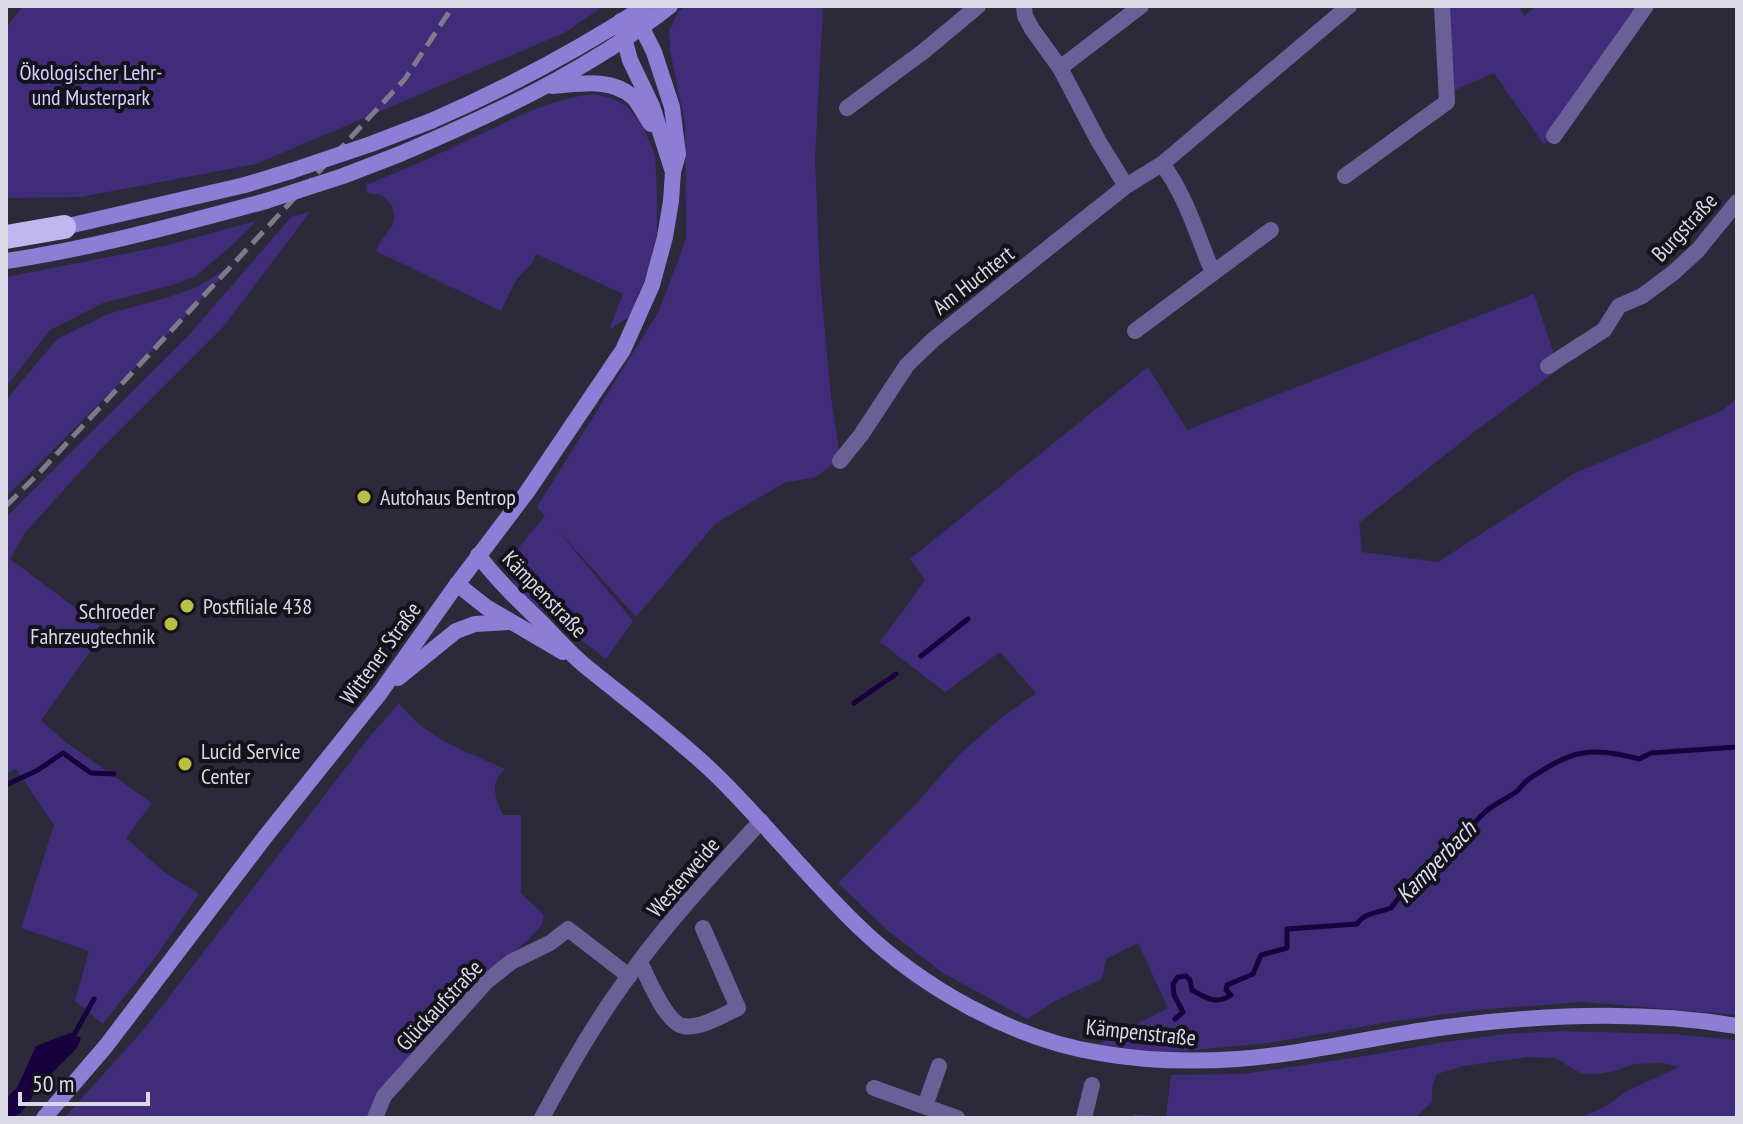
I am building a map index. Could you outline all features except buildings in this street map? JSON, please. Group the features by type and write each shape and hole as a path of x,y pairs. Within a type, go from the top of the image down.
{"highway":[{"path":"6,222 64,227"},
{"path":"6,237 64,227"}],"main road":[{"path":"64,227 245,185 371,144 431,121 514,82 646,6"},
{"path":"6,261 174,226 329,181 400,154 546,86 642,28 670,6"},
{"path":"621,21 642,28"},
{"name":"Wittener Straße","path":"621,21 630,60 652,106 673,172"},
{"name":"Wittener Straße","path":"44,1118 106,1046 265,837 380,693 542,471 623,350 652,285 665,237 678,154 672,107 654,52 642,28"},
{"path":"546,86 596,82 623,91 635,99 664,145"},
{"name":"Kämpenstraße","path":"478,555 504,586 582,663 712,771 825,893 889,955 932,986 1021,1031 1098,1053 1165,1061 1238,1059 1439,1028 1560,1017 1672,1019 1737,1026"},
{"name":"Kämpenstraße","path":"457,584 486,607 582,663"},
{"path":"380,693 456,631 475,624 510,622"}],"street":[{"path":"847,108 978,6"},
{"path":"1024,6 1032,29 1060,68 1126,186"},
{"path":"1060,68 1141,6"},
{"path":"1345,176 1447,102 1442,6"},
{"path":"1554,136 1646,6"},
{"name":"Am Huchtert","path":"840,461 907,365 925,348 1126,186 1162,164 1348,7"},
{"path":"1162,164 1172,176 1213,273"},
{"name":"Burgstraße","path":"1548,366 1604,330 1619,306 1642,296 1673,273 1698,250 1737,202"},
{"path":"1135,331 1271,230"},
{"name":"Westerweide","path":"542,1118 564,1076 634,969 695,893 761,821"},
{"path":"634,969 667,1013 682,1026 710,1021 738,1008 703,928"},
{"name":"Glückaufstraße","path":"375,1118 384,1096 486,982 511,962 550,943 568,929 634,969"},
{"path":"925,1106 939,1066"},
{"path":"1084,1118 1092,1085"},
{"path":"874,1088 957,1118"}],"green space":[{"name":"Ökologischer Lehr- und Musterpark","path":"23,6 604,6 564,33 256,164 81,197 6,198 6,28"},
{"path":"686,6 823,6 815,159 820,279 840,458 816,477 784,483 716,523 636,617 555,527 633,621 606,659 525,597 513,581 510,569 518,549 545,516 537,507 659,311 686,239 685,124 669,31 678,12"},
{"path":"1448,6 1519,6 1524,16 1536,6 1640,6 1544,145 1494,73 1453,91"},
{"path":"594,94 627,106 643,127 655,155 657,233 647,273 630,316 609,330 623,294 536,254 516,280 501,311 376,251 390,229 394,214 384,197 367,193 366,185 526,113 559,101"},
{"path":"310,212 223,327 99,451 24,534 10,559 101,627 88,645 92,649 41,720 64,741 152,803 126,838 163,871 199,894 154,959 103,1024 75,1001 89,951 21,928 54,825 16,769 6,775 6,517 190,334 291,217"},
{"path":"256,221 196,276 103,303 50,330 6,387 6,277 164,246"},
{"path":"234,264 6,497 6,400 57,339 108,314 197,287"},
{"path":"1534,294 1559,369 1359,523 1362,552 1438,562 1575,473 1723,410 1737,398 1737,1015 1584,1002 1477,1010 1268,1043 1162,1053 1098,1044 1168,1008 1138,943 1106,959 1102,979 1057,1000 1027,1019 943,973 888,931 838,883 960,754 1001,718 1036,693 1000,652 945,692 880,642 925,580 910,559 1148,367 1187,430"},
{"path":"399,703 434,734 461,750 505,769 495,785 496,797 503,815 521,815 521,893 544,915 542,925 481,978 368,1118 64,1118 145,1028"},
{"path":"1559,1031 1674,1034 1737,1040 1737,1118 1580,1118 1608,1105 1625,1092 1679,1067 1661,1063 1635,1064 1600,1074 1582,1074 1555,1058 1527,1057 1464,1066 1437,1074 1432,1088 1432,1102 1418,1118 1131,1118 1134,1114 1166,1117 1171,1075 1242,1074 1445,1042"}],"shaded area":[{"path":"70,1033 81,1038 77,1048 42,1083 21,1113 6,1118 6,1098 17,1088 36,1046"}],"waterway":[{"path":"921,656 968,619"},
{"path":"854,703 896,674"},
{"name":"Kamperbach","path":"1175,1019 1183,1012 1174,995 1173,984 1178,977 1186,976 1192,990 1206,998 1226,998 1231,995 1226,990 1227,985 1253,974 1261,955 1287,948 1287,929 1357,924 1368,915 1391,908 1409,888 1443,861 1492,806 1516,792 1529,779 1570,756 1593,752 1639,759 1651,753 1737,747"},
{"path":"6,785 38,770 63,753 91,773 114,774"},
{"path":"74,1035 94,999"}],"railway":[{"path":"6,506 405,79 453,6"}],"place":[{"name":"Autohaus Bentrop","path":"364,497"},
{"name":"Postfiliale 438","path":"187,606"},
{"name":"Schroeder Fahrzeugtechnik","path":"171,624"},
{"name":"Lucid Service Center","path":"185,764"}]}
